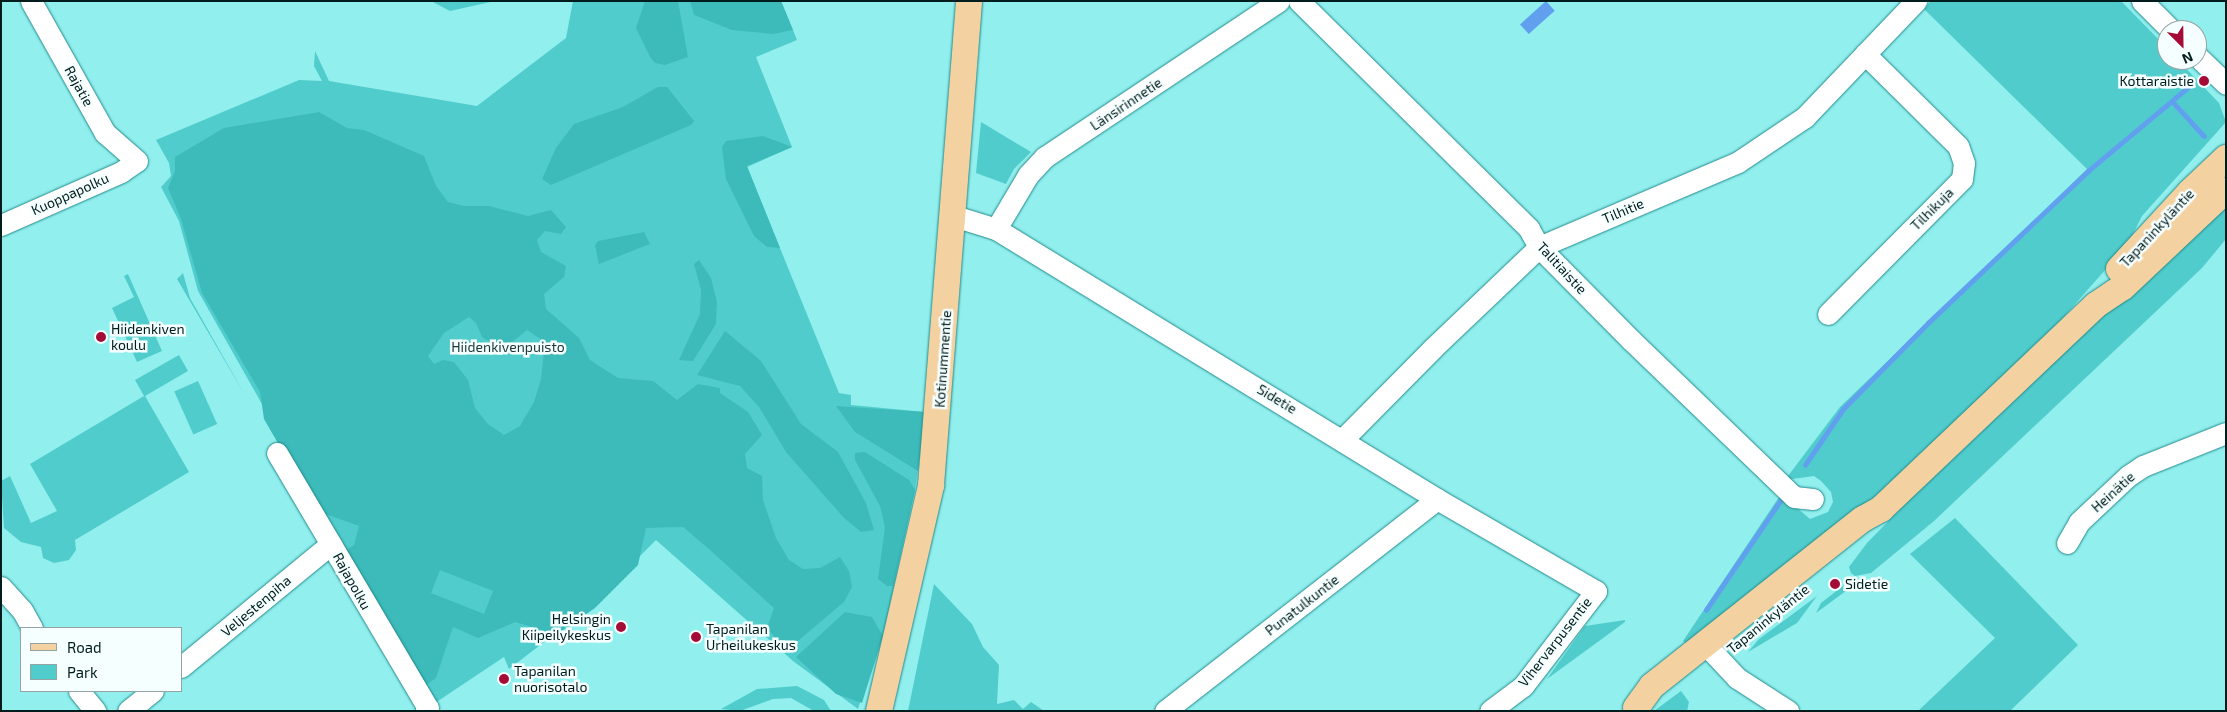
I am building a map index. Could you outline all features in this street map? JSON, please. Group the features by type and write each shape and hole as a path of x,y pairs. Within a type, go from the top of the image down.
{"main road":[{"name":"Kotinummentie","path":"879,711 931,485 954,216 969,1"},
{"name":"Tapaninkyläntie","path":"2096,305 2109,279 2190,192 2226,158"},
{"name":"Tapaninkyläntie","path":"1634,709 1652,686 1712,653 1863,519 1882,509 2096,305 2123,287 2226,190"}],"street":[{"name":"Rajatie","path":"31,1 105,133 137,161"},
{"name":"Länsirinnetie","path":"996,229 1028,175 1045,158 1279,1"},
{"name":"Talitiaistie","path":"1299,1 1529,229 1539,247 1794,497 1813,499"},
{"name":"Tilhitie","path":"1344,440 1433,348 1539,247 1738,162 1805,117 1916,1"},
{"path":"2142,1 2161,20"},
{"name":"Tilhikuja","path":"1828,314 1962,179 1964,163 1958,146 1865,54"},
{"path":"2207,66 2226,84"},
{"name":"Kuoppapolku","path":"1,225 121,172 137,161"},
{"name":"Sidetie","path":"954,216 996,229 1344,440 1437,499 1596,590"},
{"name":"Heinätie","path":"2067,543 2079,522 2128,476 2143,466 2226,432"},
{"name":"Rajapolku","path":"277,453 427,710"},
{"name":"Punatulkuntie","path":"1165,711 1437,499"},
{"name":"Veljestenpiha","path":"182,666 331,544"},
{"path":"1,587 22,610 31,627"},
{"name":"Vihervarpusentie","path":"1490,711 1522,686 1596,590"},
{"path":"1712,653 1756,692 1788,711"},
{"path":"80,692 95,711"},
{"path":"128,711 151,692"}],"green space":[{"path":"431,1 495,1 450,11"},
{"name":"Hiidenkivenpuisto","path":"573,1 781,1 797,40 756,57 792,147 747,167 839,393 851,395 851,405 925,412 915,490 883,636 881,634 858,709 793,661 656,540 587,609 509,669 504,657 432,705 198,291 179,221 161,187 171,176 169,163 156,140 299,80 322,81 314,66 315,51 329,81 477,106 566,38"},
{"path":"1931,1 2121,1 2157,38 2157,70 2188,70 2219,103 2226,122 2142,216 2128,244 2054,328 1923,456 1817,549 1692,648 1683,641 1781,494 1810,519 1828,512 1833,502 1831,492 1821,481 1814,476 1785,480 1840,407 2087,169 1924,9"},
{"path":"981,122 1031,152 1014,169 1006,184 976,173"},
{"path":"2226,197 2226,239 2202,268 1934,521 1871,573 1855,576 1851,573 1849,567 1867,543 1907,502"},
{"path":"183,273 190,298 246,397 177,279"},
{"path":"128,274 162,351 137,362 112,308 134,297 124,276"},
{"path":"179,355 188,371 145,396 189,472 75,540 76,550 69,560 54,563 43,558 41,547 21,542 4,528 1,481 10,476 31,523 57,511 30,464 144,396 135,380"},
{"path":"198,381 217,424 193,435 174,392"},
{"path":"1955,518 2078,645 2010,711 1918,711 1995,638 1910,554"},
{"path":"934,584 972,624 983,647 999,665 997,704 1014,700 1023,709 1031,702 1044,711 908,711"},
{"path":"1844,585 1854,585 1816,613 1821,603"},
{"path":"1817,596 1797,623 1748,652 1759,639"},
{"path":"1625,620 1625,622 1547,679 1585,626"},
{"path":"797,686 824,700 831,711 814,711 791,698 773,699 740,711 721,709 757,689"},
{"path":"1681,691 1689,702 1687,711 1654,711"}],"shaded area":[{"path":"645,1 678,1 688,57 665,65 655,63 650,57 636,28"},
{"path":"690,1 781,1 793,30 773,34 732,30 694,15"},
{"path":"1546,1 1555,11 1529,34 1520,24"},
{"path":"658,87 667,87 694,121 691,125 551,185 542,179 556,148 574,124 623,107"},
{"path":"319,112 347,128 364,130 424,156 436,186 448,202 464,206 489,206 528,216 551,210 566,227 561,234 545,231 537,240 541,252 566,266 564,277 544,294 546,309 579,338 590,360 618,378 653,381 677,400 698,384 720,388 720,393 748,412 762,435 745,454 747,468 762,476 763,500 776,538 789,560 803,569 820,568 840,557 849,571 852,587 844,602 786,651 767,628 774,608 710,550 683,527 646,528 638,565 595,608 549,640 529,626 515,622 478,638 453,627 436,678 425,686 342,553 354,545 359,526 317,511 264,419 260,392 202,293 181,219 168,188 175,171 175,157 224,128","holes":["469,317 476,323 482,337 496,345 511,343 527,330 545,342 541,379 534,402 520,426 504,435 488,424 475,408 468,380 454,362 443,360 434,364 428,356 444,333","440,570 493,591 484,614 431,593"]},
{"path":"763,136 792,147 747,166 780,248 767,247 754,236 726,179 722,147 726,141"},
{"path":"644,232 650,244 599,264 595,245 598,241"},
{"path":"699,260 711,278 717,302 716,324 693,361 679,360 700,314 701,290 694,264"},
{"path":"725,331 761,361 801,424 838,452 866,503 874,530 861,532 844,518 786,452 759,407 740,386 697,375"},
{"path":"836,406 925,412 918,471 855,432"},
{"path":"865,452 909,480 915,490 893,586 887,586 878,579 885,527 880,506 855,460 855,453"},
{"path":"845,612 872,617 883,636 862,703 836,694 796,657"}],"waterway":[{"path":"1805,465 1843,409 1928,323 2088,171 2191,85"},
{"path":"2173,102 2204,136"},
{"path":"1706,610 1780,501"}],"place":[{"name":"Kottaraistie","path":"2204,81"},
{"name":"Hiidenkiven koulu","path":"101,337"},
{"name":"Sidetie","path":"1835,584"},
{"name":"Helsingin Kiipeilykeskus","path":"621,627"},
{"name":"Tapanilan Urheilukeskus","path":"696,637"},
{"name":"Tapanilan nuorisotalo","path":"504,679"}]}
